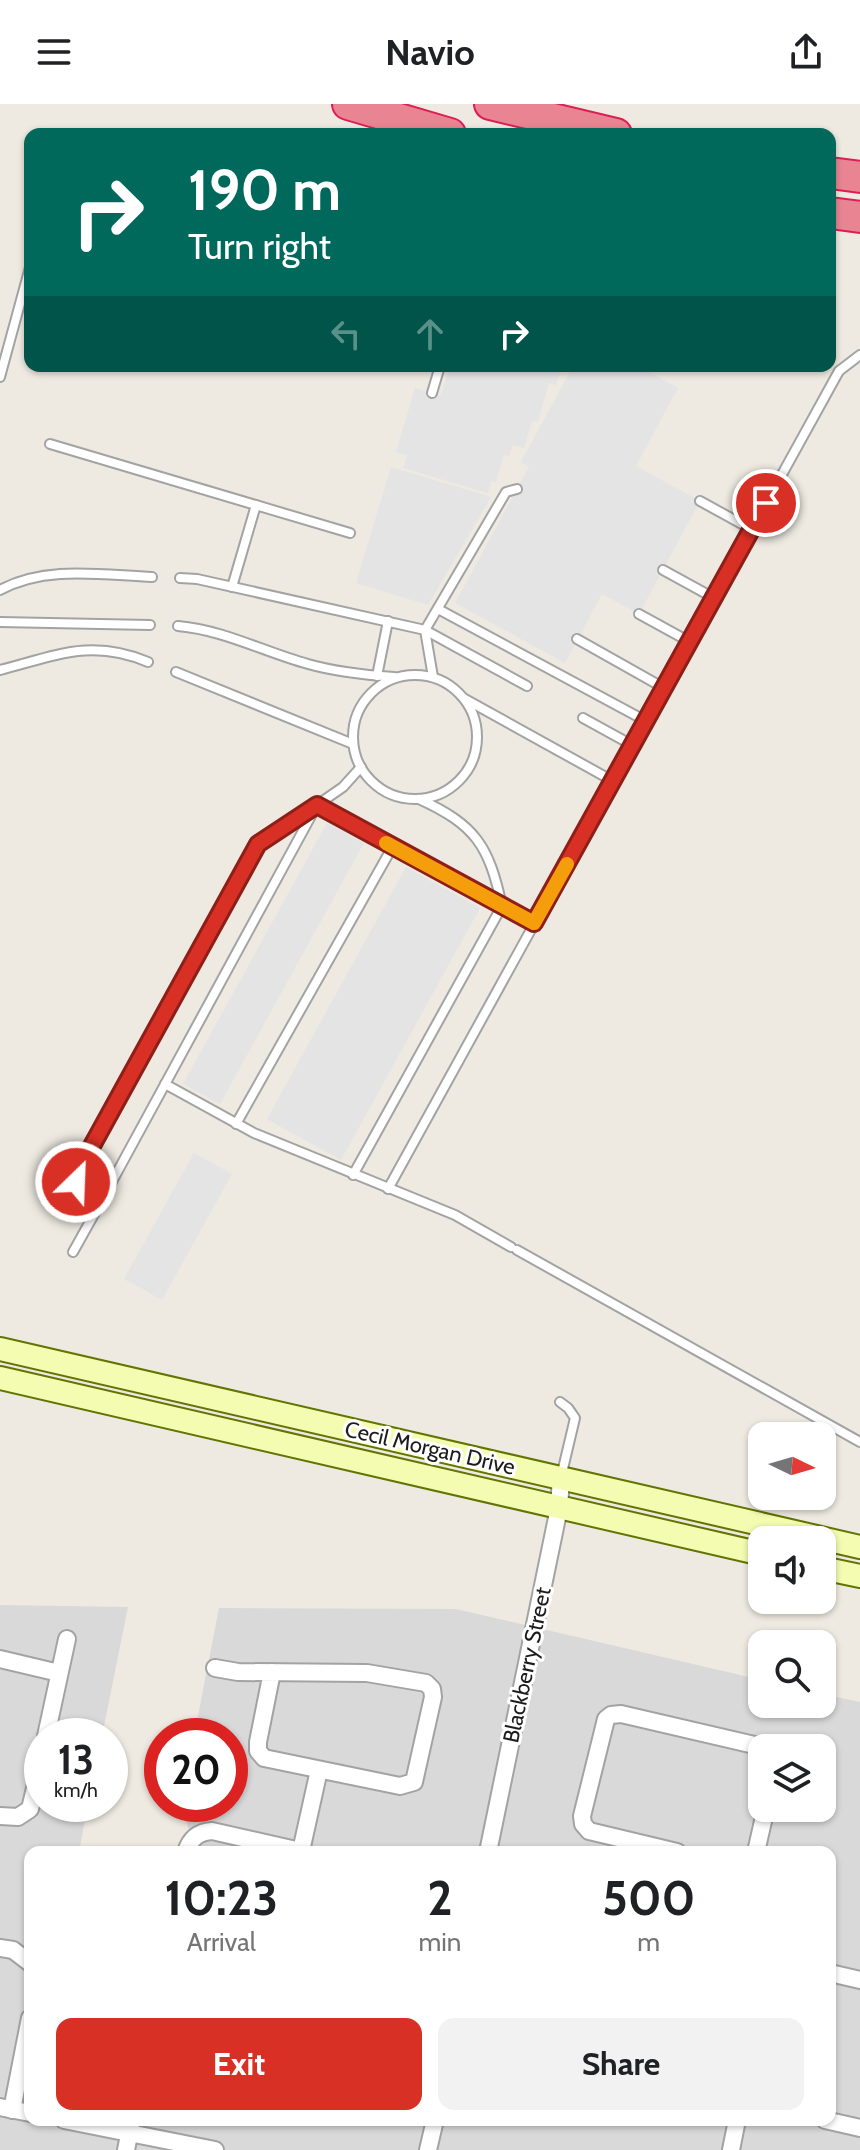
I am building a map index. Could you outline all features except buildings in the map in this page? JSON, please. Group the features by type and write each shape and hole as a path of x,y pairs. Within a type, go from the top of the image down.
{"highway":[{"path":"348,104 430,128"},
{"path":"490,104 591,128"},
{"path":"836,174 860,177"},
{"path":"836,214 860,217"}],"street":[{"name":"Cecil Morgan Drive","path":"0,1349 860,1547"},
{"name":"Cecil Morgan Drive","path":"0,1378 748,1551"},
{"name":"Blackberry Street","path":"489,1846 559,1508 561,1477"},
{"path":"836,1571 860,1576"},
{"path":"50,1718 67,1639"},
{"path":"0,1659 59,1673"},
{"path":"215,1668 238,1672 272,1672 367,1673 422,1681 432,1689 433,1697 418,1773 410,1785 400,1786 267,1759 258,1751 272,1672"},
{"path":"648,1846 589,1831 583,1824 582,1816 606,1719 621,1714 748,1744"},
{"path":"304,1846 319,1770"},
{"path":"0,1816 18,1817 24,1813"},
{"path":"757,1846 763,1822"},
{"path":"189,1846 199,1834 212,1831 277,1846"},
{"path":"0,1948 13,1950 24,1958"},
{"path":"836,1974 860,1980"},
{"path":"6,2109 24,2041"},
{"path":"836,2123 860,2128"},
{"path":"126,2150 130,2126 215,2150"},
{"path":"428,2150 434,2126"},
{"path":"731,2150 736,2126"}],"lane":[{"path":"0,377 24,289"},
{"path":"388,1189 839,371 860,355"},
{"path":"432,393 438,372"},
{"path":"50,444 350,533"},
{"path":"433,677 425,630 506,492 517,489"},
{"path":"700,501 751,529"},
{"path":"232,587 256,505"},
{"path":"663,570 714,598"},
{"path":"0,590 24,579 45,575 152,577"},
{"path":"180,578 425,630 527,686"},
{"path":"438,609 646,721"},
{"path":"639,614 690,642"},
{"path":"377,676 388,621"},
{"path":"0,622 150,625"},
{"path":"178,626 246,641 307,664 396,678"},
{"path":"577,639 664,688"},
{"path":"0,670 53,653 95,650 123,653 148,662"},
{"path":"176,672 353,744"},
{"path":"353,1175 502,906 497,884 480,842 462,822 419,799 392,794 379,787 361,767 353,744 354,727 368,696 380,685 396,678 408,675 433,677 445,682 464,699 613,781"},
{"path":"419,799 450,788 471,762 476,746 476,730 472,713 464,699"},
{"path":"583,718 632,745"},
{"path":"102,1200 82,1189 76,1182 77,1173 258,844 343,787 361,767"},
{"path":"317,805 534,923"},
{"path":"73,1252 317,805"},
{"path":"236,1124 393,846"},
{"path":"165,1084 236,1124 455,1215 860,1442"},
{"path":"560,1402 575,1418 561,1477"}],"shaded area":[{"path":"448,372 560,372 556,385 549,383 538,422 532,421 524,448 513,445 509,456 504,455 496,482 491,481 488,493 403,468 407,455 396,452 415,388 441,395"},
{"path":"570,372 650,372 678,388 636,466 700,501 639,614 602,594 565,663 455,603 529,467 521,462"},
{"path":"391,467 491,497 428,605 356,583"},
{"path":"327,823 364,843 220,1104 183,1084"},
{"path":"406,867 480,908 341,1160 267,1119"},
{"path":"194,1153 232,1174 162,1300 124,1279"},
{"path":"0,1605 128,1607 106,1718 24,1718 24,1822 85,1822 80,1846 24,1846 24,2056 14,2108 24,2116 24,2126 102,2126 127,2131 128,2126 836,2126 836,1846 188,1846 192,1838 186,1822 248,1822 248,1718 198,1718 219,1608 456,1609 748,1677 748,1718 836,1718 836,1697 860,1702 860,2150 0,2150"}],"slow traffic":[{"path":"386,843 534,923 567,864"}],"route":[{"path":"76,1182 77,1173 258,844 317,805 534,923 766,503"}]}
